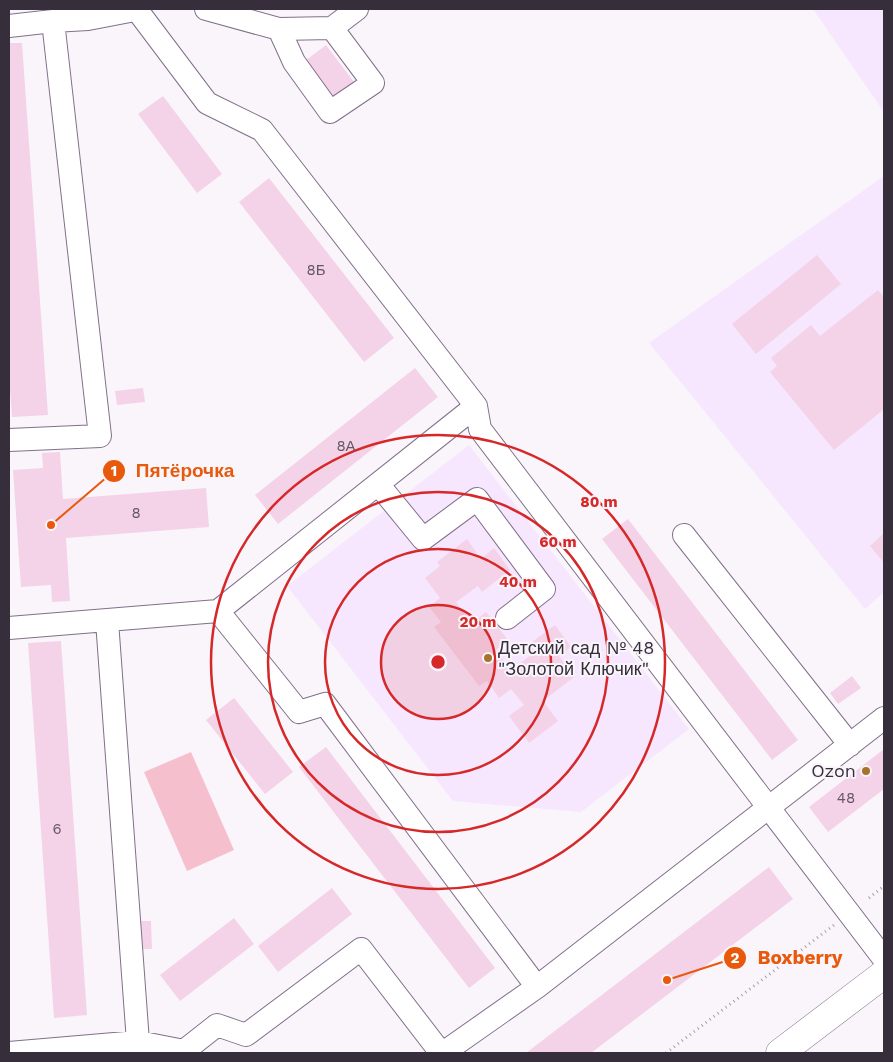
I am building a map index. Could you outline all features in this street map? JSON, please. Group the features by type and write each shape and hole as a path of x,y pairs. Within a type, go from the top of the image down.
{"main road":[{"path":"780,1053 884,974"}],"lane":[{"path":"9,26 88,19 138,9 207,103 262,130 476,406 480,429 884,959"},
{"path":"206,9 279,29 332,28 357,9"},
{"path":"9,440 100,436 53,21"},
{"path":"279,29 294,62 330,112 373,83 332,28"},
{"path":"9,628 218,611 476,406"},
{"path":"378,484 423,540 476,499 544,589 507,618"},
{"path":"684,534 850,745"},
{"path":"218,611 299,712 325,704 537,987"},
{"path":"107,621 138,1042"},
{"path":"9,1053 138,1042 185,1052 217,1025 246,1035 361,949 442,1053 537,987 884,718"}],"path":[{"path":"869,898 884,886"},
{"path":"666,1053 839,921"}],"shaded area":[{"path":"813,9 884,9 884,112"},
{"path":"884,176 884,592 865,609 649,343"},
{"name":"Детский сад № 48 \"Золотой Ключик\"","path":"469,445 689,729 581,812 453,801 287,586"},
{"path":"191,752 234,850 187,871 144,772"}],"building":[{"path":"9,43 22,43 48,415 12,417 9,375"},
{"path":"326,45 354,82 332,98 305,61"},
{"path":"163,96 222,174 197,193 138,114"},
{"path":"269,178 394,338 364,362 239,202"},
{"path":"817,255 841,284 756,354 732,324"},
{"path":"878,290 884,297 884,409 834,450 770,372 777,366 771,358 811,325 820,336"},
{"path":"415,368 438,397 278,524 255,495"},
{"path":"143,388 145,402 117,405 115,391"},
{"path":"60,452 63,499 206,488 209,527 66,538 70,601 52,602 51,585 21,587 13,470 43,468 42,453"},
{"path":"628,519 798,740 772,760 602,539"},
{"path":"884,533 884,563 870,546"},
{"path":"467,539 481,559 494,548 510,570 482,592 478,586 456,602 472,623 486,612 508,640 496,650 511,670 534,653 528,645 555,625 571,647 559,656 574,677 543,701 558,721 529,743 509,716 524,705 511,689 499,698 487,681 479,686 434,627 441,622 429,607 440,598 425,578 440,566 437,562"},
{"path":"61,641 87,1015 54,1018 28,643"},
{"path":"852,676 861,688 838,704 830,693"},
{"path":"234,698 293,772 265,794 206,720"},
{"path":"326,747 495,968 469,988 299,767"},
{"path":"884,749 884,789 828,832 809,807"},
{"path":"769,867 793,899 591,1053 526,1053"},
{"path":"332,888 352,914 278,972 258,946"},
{"path":"234,918 254,944 180,1001 160,975"},
{"path":"136,921 151,921 152,949 138,949"}],"place":[{"name":"Пятёрочка","path":"51,525"},
{"name":"Детский сад № 48 \"Золотой Ключик\"","path":"488,658"},
{"name":"Ozon","path":"866,771"},
{"name":"Boxberry","path":"667,980"}]}
